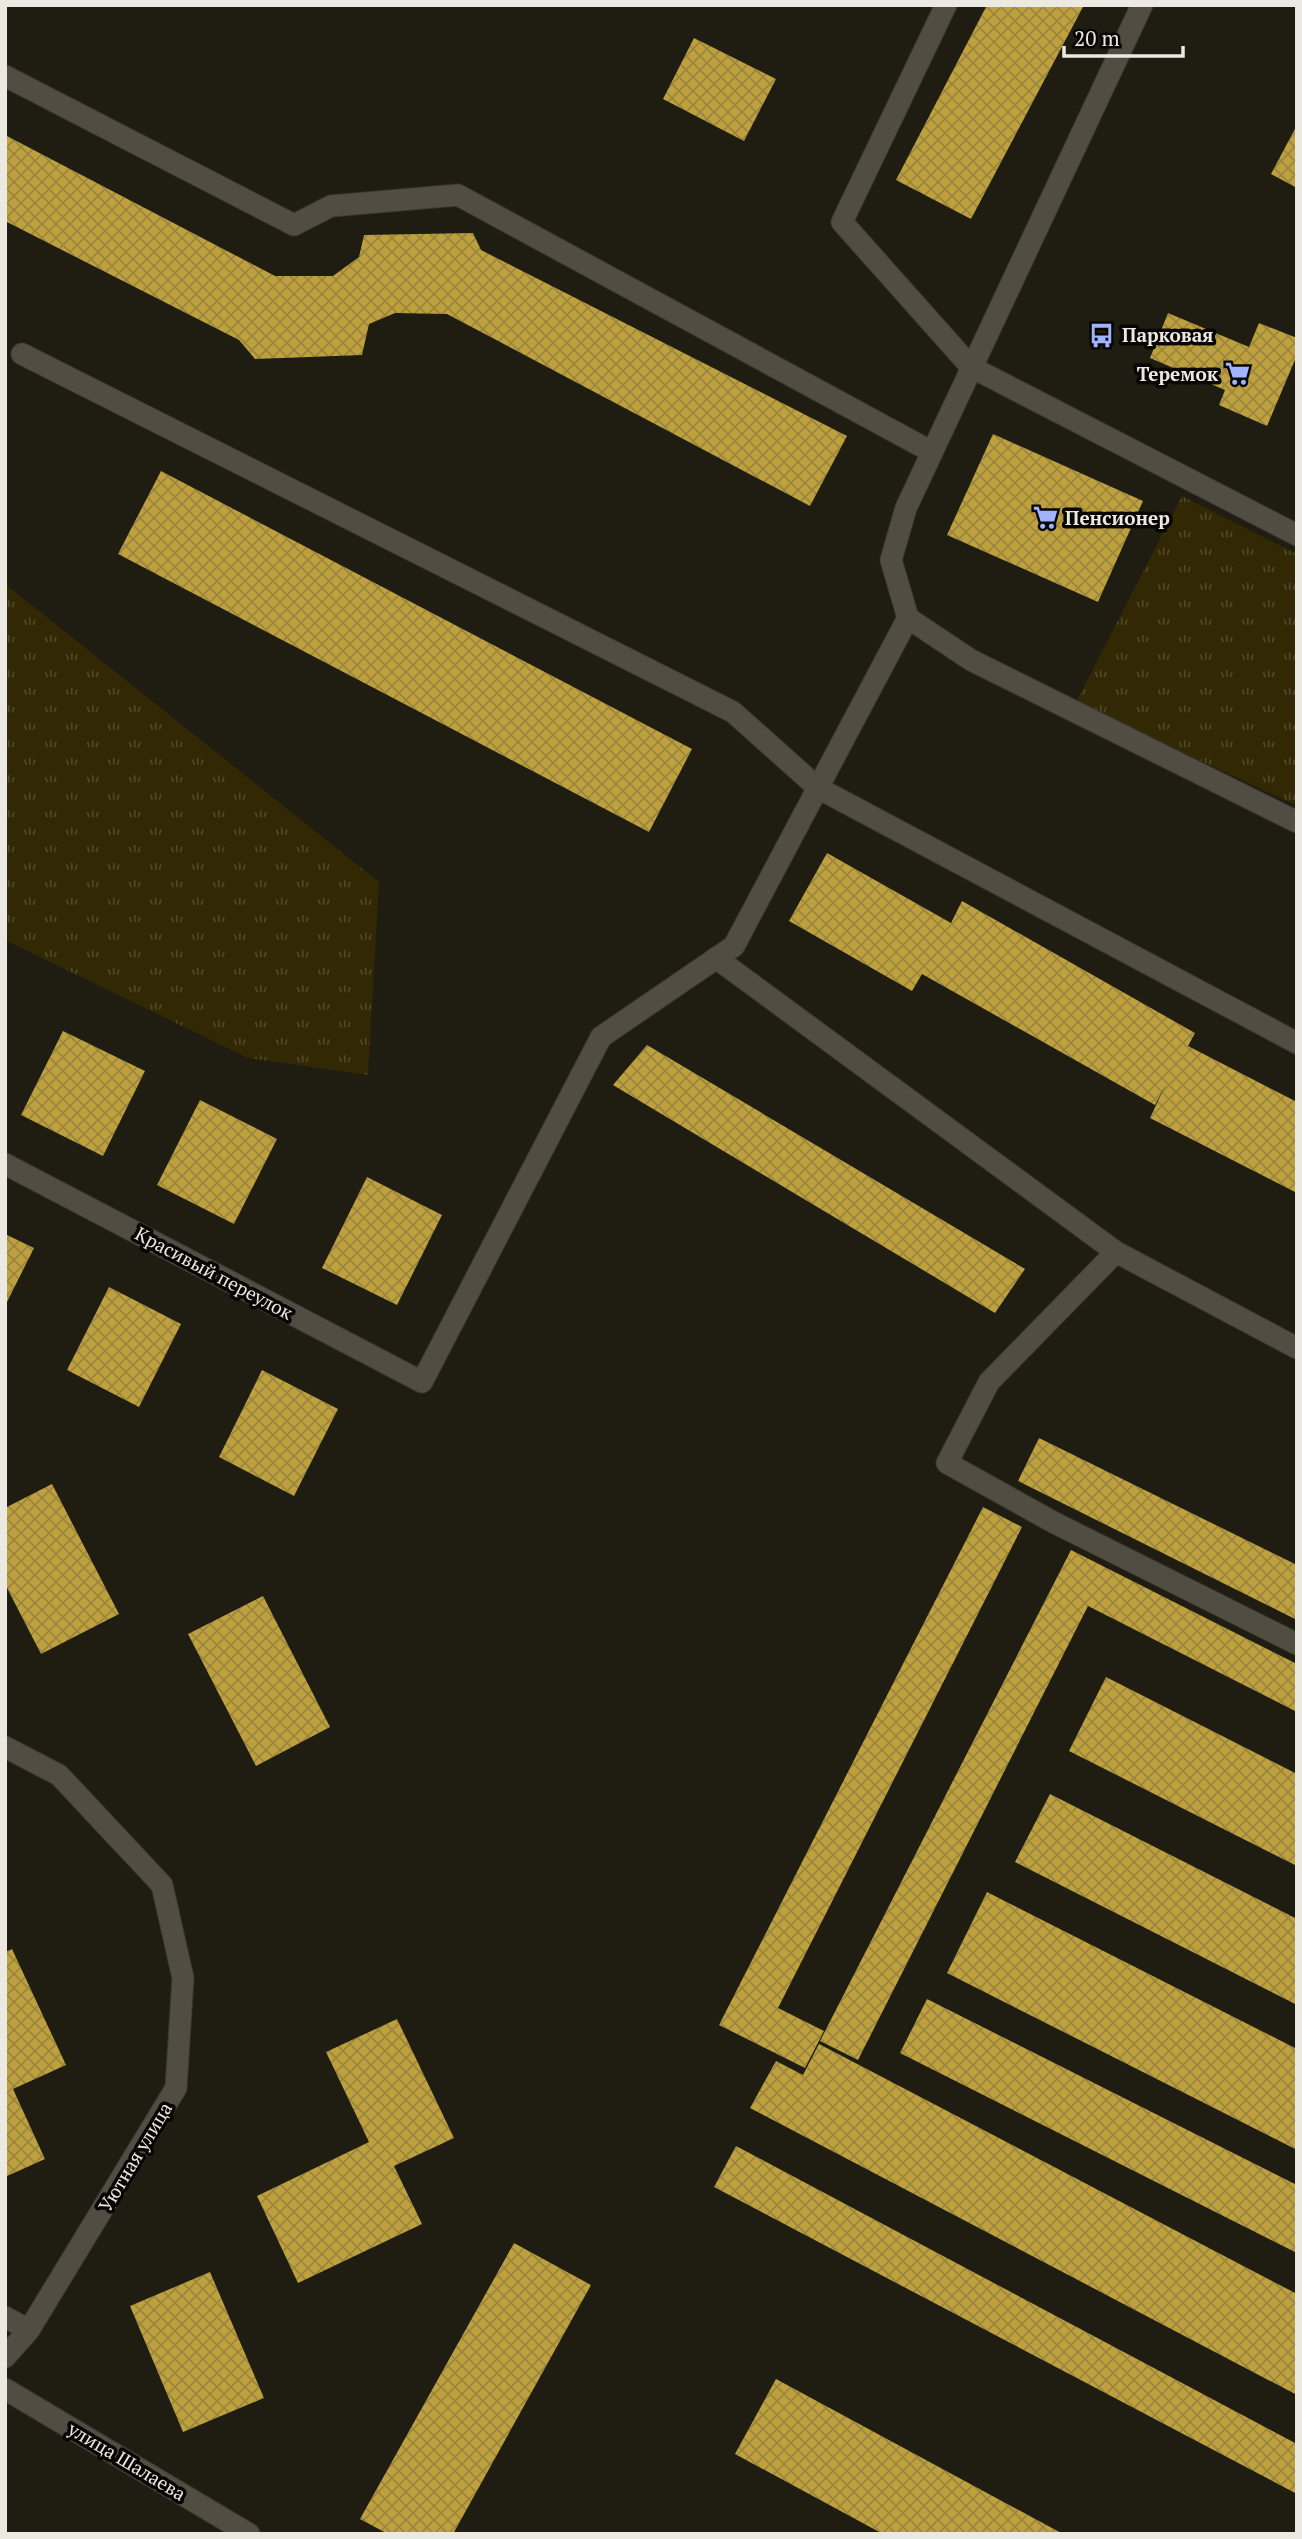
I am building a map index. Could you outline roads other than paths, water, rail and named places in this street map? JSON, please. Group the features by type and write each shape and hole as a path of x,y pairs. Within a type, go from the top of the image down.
{"street":[{"path":"946,5 842,222 971,367 1297,535"},
{"path":"1142,5 906,508 891,560 908,618 971,660 1297,822"},
{"path":"5,76 294,225 331,206 457,195 932,452"},
{"path":"22,354 733,712 818,788 1296,1040"},
{"path":"908,618 734,946 716,958 1116,1252 1297,1348"},
{"name":"Красивый переулок","path":"5,1164 422,1382 601,1037 716,958"},
{"path":"1116,1252 989,1382 947,1463 1053,1522 1297,1644"},
{"name":"Уютная улица","path":"5,1747 59,1775 162,1885 183,1978 176,2088 29,2330"},
{"path":"5,2317 29,2330 5,2357"},
{"name":"улица Шалаева","path":"5,2389 248,2534"}],"place":[{"name":"Парковая","path":"1102,335"},
{"name":"Теремок","path":"1238,374"},
{"name":"Пенсионер","path":"1045,518"}]}
